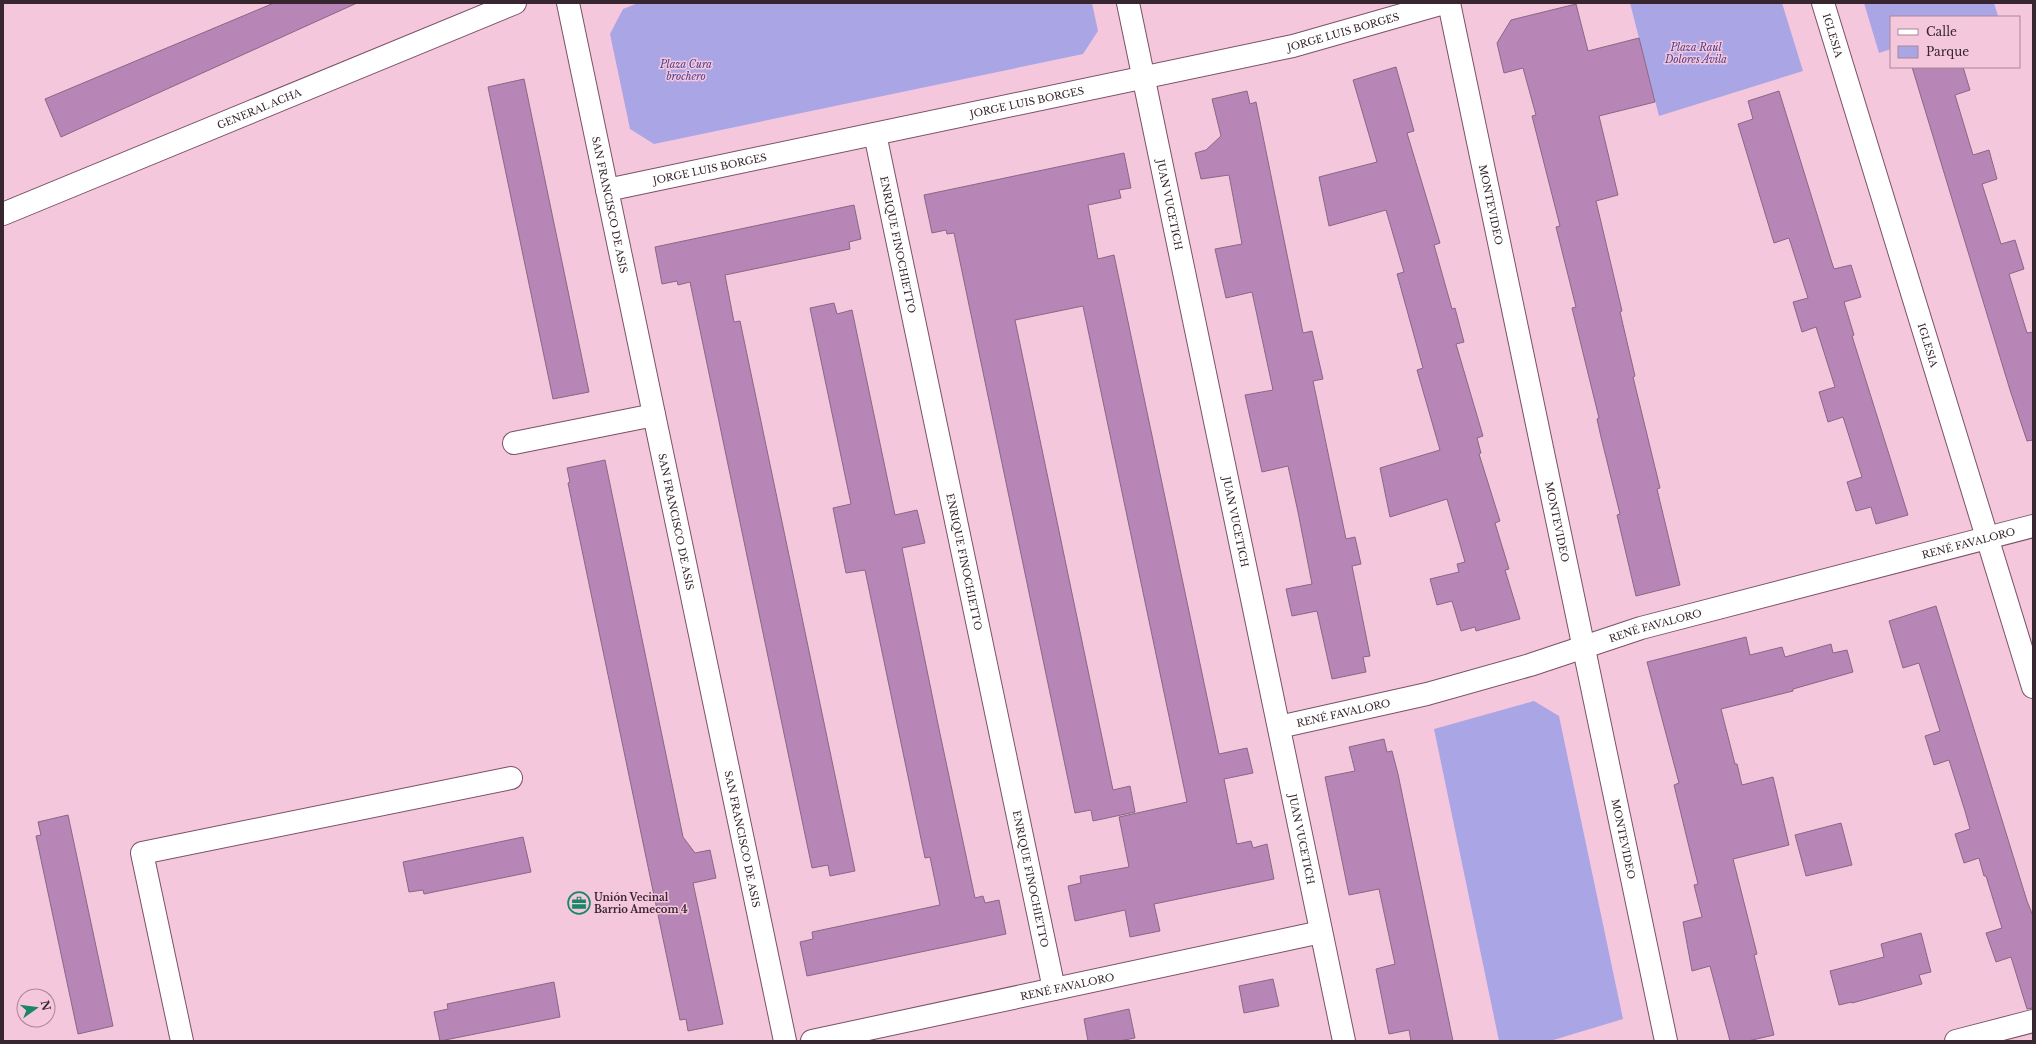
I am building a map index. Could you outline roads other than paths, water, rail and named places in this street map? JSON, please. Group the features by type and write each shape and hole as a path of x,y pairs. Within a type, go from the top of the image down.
{"street":[{"name":"GENERAL ACHA","path":"3,214 515,3"},
{"name":"SAN FRANCISCO DE ASIS","path":"568,3 785,1041"},
{"name":"JUAN VUCETICH","path":"1128,3 1344,1041"},
{"name":"JORGE LUIS BORGES","path":"607,190 1293,46 1444,3"},
{"name":"MONTEVIDEO","path":"1449,3 1666,1041"},
{"name":"IGLESIA","path":"1823,3 2033,687"},
{"name":"ENRIQUE FINOCHIETTO","path":"875,134 1054,990"},
{"path":"514,443 654,414"},
{"name":"RENÉ FAVALORO","path":"1279,727 1427,694 1530,665 1641,628 2033,526"},
{"path":"182,1041 142,853 511,778"},
{"name":"RENÉ FAVALORO","path":"812,1041 1321,932"},
{"path":"1956,1041 2033,1021"}],"place":[{"name":"Unión Vecinal Barrio Amecom 4","path":"579,903"}],"park label":[{"name":"Plaza Raúl Dolores Ávila","path":"1696,52"},
{"name":"Plaza Cura brochero","path":"686,70"}]}
